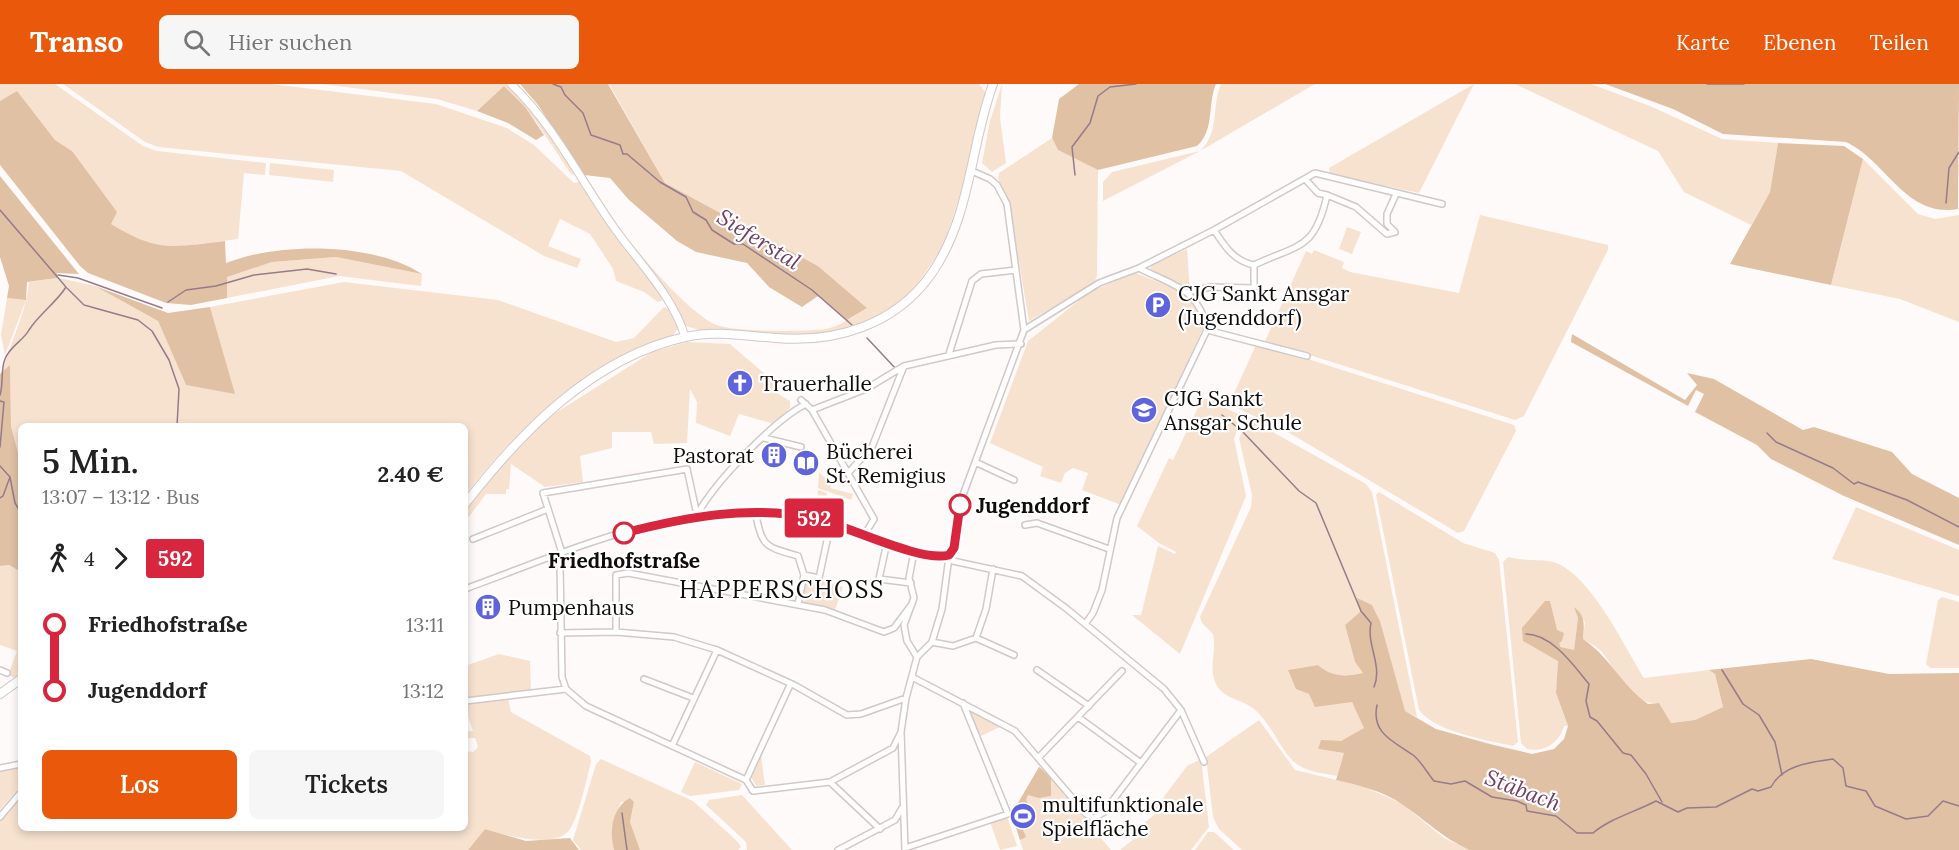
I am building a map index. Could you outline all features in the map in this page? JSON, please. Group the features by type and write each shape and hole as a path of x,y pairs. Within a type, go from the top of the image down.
{"main road":[{"path":"468,500 514,445 572,393 605,371 645,350 685,337 734,334 816,339 849,333 877,322 904,304 932,273 955,229 993,84"},
{"path":"0,694 18,681"}],"street":[{"path":"511,84 538,113 614,227 668,300 685,337"},
{"path":"963,703 1008,814 905,849 901,732 906,698 917,657 932,642 942,609 950,565 949,555 954,548 960,505 1021,344 1024,330 1007,204 1002,192 990,178 972,171"},
{"path":"1024,330 1099,283 1138,268 1214,231 1315,173 1442,204"},
{"path":"1305,179 1318,194 1328,195 1356,207 1387,234 1395,232 1387,224 1387,214 1396,194"},
{"path":"1214,231 1227,250 1242,262 1254,265 1307,242 1316,228 1328,195"},
{"path":"1188,292 1211,287 1254,288 1254,265"},
{"path":"1085,624 1093,613 1102,590 1117,518 1207,330 1201,312 1188,292 1138,268"},
{"path":"949,354 972,281 981,274 1016,270"},
{"path":"1207,330 1307,356"},
{"path":"812,410 866,389 904,366 949,354 1006,343 1021,344"},
{"path":"849,472 872,447 904,366"},
{"path":"697,515 740,461 803,402 812,410 874,519 865,534"},
{"path":"764,438 801,447"},
{"path":"975,462 1014,480"},
{"path":"697,515 687,469 543,493 560,554 560,633 562,677 566,689 586,706 746,780 753,791 830,782 893,747 901,732"},
{"path":"473,539 548,509"},
{"path":"468,588 613,536 697,515 755,512 812,518 831,522 914,552 949,555"},
{"path":"755,512 762,540 772,549 798,556 804,575 798,604"},
{"path":"804,575 819,578 831,522"},
{"path":"1025,525 1037,523 1109,549"},
{"path":"887,542 879,579 911,583"},
{"path":"914,552 911,583 914,598 904,625 904,632 917,657"},
{"path":"949,555 953,561 1022,576 1085,624 1164,689 1181,710 1204,762"},
{"path":"976,638 986,609 993,569"},
{"path":"616,632 616,575 628,573 825,610 884,632 894,628 912,604"},
{"path":"560,633 616,632 674,637 717,650 847,715 861,714 906,698"},
{"path":"932,642 953,646 976,638 1014,656"},
{"path":"672,746 717,650"},
{"path":"0,670 7,673"},
{"path":"1037,670 1089,706"},
{"path":"1038,758 1122,671"},
{"path":"912,676 1015,731 1086,814 1094,818 1104,812 1181,710"},
{"path":"644,679 693,698"},
{"path":"746,780 790,685"},
{"path":"468,701 507,698 566,689"},
{"path":"1078,717 1141,763"},
{"path":"0,768 18,765"},
{"path":"830,782 880,829"},
{"path":"0,818 18,796"},
{"path":"838,850 895,820 903,807"}],"shaded area":[{"path":"0,84 55,84 143,146 157,151 266,163 265,175 244,173 238,239 169,248 135,239 111,224 72,151 55,140 17,92 0,101"},
{"path":"63,84 271,84 436,104 507,128 534,145 574,183 579,182 615,236 661,295 662,301 658,302 644,292 616,281 613,269 590,234 560,219 548,246 581,259 577,268 544,256 401,171 158,147 145,142"},
{"path":"323,84 507,84 536,116 575,175 571,174 537,123 504,86 477,111 437,99"},
{"path":"520,84 608,84 665,183 818,266 867,308 847,320 818,296 802,307 769,287 747,263 696,252 677,241 629,200 610,178 584,175 538,105"},
{"path":"609,84 979,84 986,93 967,176 942,249 913,290 883,317 833,333 805,336 703,331 685,326 670,298 614,221 647,262 677,294 705,319 717,325 771,331 826,329 842,323 867,308 818,266 665,183"},
{"path":"1002,84 1000,118 1006,163 992,172 982,163 990,121"},
{"path":"1079,84 1216,84 1209,125 1203,140 1197,146 1098,170 1058,150 1052,138 1059,99"},
{"path":"1221,84 1315,84 1200,151 1213,128"},
{"path":"1474,84 1419,193 1330,174 1329,168"},
{"path":"1515,84 1591,84 1650,106 1722,139 1778,143 1770,192 1751,225 1684,192 1658,151"},
{"path":"1605,84 1959,84 1958,209 1940,209 1924,205 1910,197 1873,162 1846,142 1723,134 1673,109"},
{"path":"504,86 525,107 544,135 536,140 508,123 477,111"},
{"path":"17,91 55,140 72,151 117,212 111,224 141,240 166,246 225,241 226,263 272,251 325,249 352,251 402,263 422,274 336,257 272,262 227,277 227,298 191,305 166,303 88,273 0,165 0,101"},
{"path":"1052,138 1058,150 1098,170 1097,276 1094,283 1029,321 1009,203 998,178 999,173"},
{"path":"1778,143 1844,146 1863,159 1831,285 1730,264 1770,192"},
{"path":"1200,151 1103,201 1103,182 1112,172"},
{"path":"1863,159 1918,214 1935,219 1959,215 1959,322 1900,299 1831,285"},
{"path":"270,163 334,170 333,182 269,175"},
{"path":"0,176 79,274 57,273 57,278 27,282 26,300 7,298 9,286 0,257"},
{"path":"1480,215 1608,245 1608,250 1524,416 1515,420 1265,341 1306,251 1312,254 1314,250 1344,262 1342,268 1350,272 1459,293"},
{"path":"1347,227 1361,232 1352,254 1339,249"},
{"path":"1187,249 1190,291 1150,272 1151,265"},
{"path":"336,257 422,274 421,286 339,276 227,298 226,277 272,262"},
{"name":"CJG Sankt Ansgar (Jugenddorf)","path":"1136,273 1187,294 1204,326 1121,505 1082,490 1088,473 1073,468 1065,473 1061,483 1040,476 1043,467 990,443 1028,341 1091,291"},
{"path":"57,278 84,306 95,309 84,304 59,278 95,286 158,321 186,385 234,393 210,307 344,282 498,300 616,342 634,338 664,307 670,310 678,329 671,337 609,365 556,400 510,443 468,491 468,423 18,423 18,453 11,426 10,366 2,375 24,306 29,282"},
{"path":"95,286 168,313 210,307 235,394 186,385 158,321"},
{"path":"7,298 26,300 5,355 1,335"},
{"path":"1572,334 1685,400 1697,385 1687,373 1714,379 1803,430 1814,427 1892,452 1912,474 1959,498 1959,545 1844,496 1771,459 1757,445 1695,412 1704,394 1696,390 1688,406 1571,342"},
{"path":"687,342 730,344 781,388 777,393 790,401 790,408 774,424 739,414 730,436 696,423 697,402 690,389 687,443 654,444 651,432 612,432 612,448 580,456 583,482 545,487 511,464 509,489 506,489 506,494 486,494 468,518 468,506 504,462 543,421 652,352"},
{"path":"1256,345 1308,359 1514,425 1516,431 1464,531 1458,533 1293,435 1229,404"},
{"path":"10,365 11,426 18,453 18,570 9,565 0,566 0,374"},
{"path":"1203,397 1238,414 1240,421 1234,439 1246,496 1180,654 1132,615 1141,615 1158,546 1175,554 1176,552 1159,543 1137,526 1169,458 1173,460"},
{"path":"1251,420 1366,484 1372,492 1417,717 1404,711 1380,621 1372,605 1357,599 1360,612 1345,625 1355,662 1363,673 1339,675 1328,672 1318,665 1288,670 1352,702 1365,728 1341,741 1321,741 1318,749 1344,753 1337,776 1314,772 1297,765 1260,715 1249,706 1223,693 1214,678 1213,634 1202,623 1200,617 1251,507 1252,495 1239,438 1246,424"},
{"path":"819,472 831,484 830,488 853,494 851,500 818,488"},
{"path":"818,490 827,493 825,513 827,508 843,514 841,520 816,514"},
{"path":"1379,492 1463,543 1495,553 1499,560 1518,742 1513,746 1449,729 1427,718 1419,710 1376,495"},
{"path":"1856,507 1959,550 1959,596 1832,559"},
{"path":"1508,557 1554,562 1568,569 1581,581 1605,613 1644,678 1709,670 1715,674 1723,707 1695,720 1670,723 1659,703 1648,702 1631,692 1599,649 1583,639 1585,622 1575,609 1578,618 1574,651 1558,643 1550,601 1535,645 1558,661 1556,693 1568,726 1564,726 1559,737 1546,748 1527,749 1521,743 1503,562"},
{"path":"9,565 18,570 18,675 14,678 8,675 17,651 0,645 0,566"},
{"path":"806,577 843,587 835,610 802,603"},
{"path":"1942,597 1959,602 1959,668 1930,668 1926,664 1938,600"},
{"path":"1357,598 1372,605 1380,621 1405,711 1436,729 1532,754 1554,749 1564,739 1568,726 1556,693 1558,661 1523,641 1522,628 1545,601 1550,601 1557,630 1564,633 1559,643 1561,647 1574,650 1578,618 1574,607 1582,617 1583,639 1601,654 1630,688 1648,704 1659,703 1671,723 1695,720 1723,707 1715,674 1709,670 1811,659 1889,674 1959,673 1959,850 1469,850 1388,796 1362,786 1336,780 1344,753 1318,749 1321,740 1341,741 1364,728 1352,702 1315,707 1309,694 1296,689 1288,670 1318,665 1328,672 1339,675 1363,673 1355,662 1345,625 1360,612"},
{"path":"499,654 530,661 531,691 508,698 511,712 590,756 591,762 577,814 570,829 563,835 554,839 542,840 485,829 468,850 0,850 0,821 18,800 18,831 468,831 468,751 473,752 478,747 475,738 468,738 468,731 473,731 468,716 468,665"},
{"path":"974,712 1002,726 979,737 970,715"},
{"path":"1259,720 1295,770 1362,786 1401,803 1444,838 1469,850 1242,850 1219,829 1213,817 1206,757"},
{"path":"761,755 765,785 756,786 751,777"},
{"path":"601,759 693,801 741,847 738,850 640,850 630,822 634,802 621,802 613,826 614,850 581,850 573,840 596,764"},
{"path":"1201,759 1209,827 1191,850 1120,850 1135,838 1132,834 1156,813 1154,810 1187,766"},
{"path":"695,762 742,784 739,790 690,796 681,792"},
{"path":"1039,767 1111,850 1023,850 1013,818 1014,810"},
{"path":"1039,767 1051,778 1051,796 1039,798 1028,795 1026,800 1028,803 1018,818 1026,837 1020,840 1013,818 1014,810"},
{"path":"18,768 18,789 0,810 0,771"},
{"path":"742,795 792,850 747,850 746,842 706,805 709,800"},
{"path":"630,798 634,802 630,822 640,850 614,850 613,820 619,807"},
{"path":"1005,817 1008,819 1017,846 1000,850 990,822"},
{"path":"485,829 526,841 570,838 579,850 468,850"},
{"path":"1208,832 1214,832 1234,850 1195,850"}],"waterway":[{"name":"Sieferstal","path":"553,84 561,87 565,95 583,113 591,135 620,145 623,154 627,154 660,182 686,197 693,212 706,220 712,230 734,244 743,244 812,290 852,325"},
{"path":"1075,175 1072,147 1090,123 1098,96 1110,87 1136,84"},
{"path":"1707,84 1744,84"},
{"path":"1946,203 1949,168 1959,152"},
{"path":"0,210 66,287 7,354 0,395"},
{"path":"168,302 186,290 216,286 254,275 307,269 336,274"},
{"path":"58,275 78,278 162,308"},
{"path":"67,288 84,305 138,320 152,331 169,360 179,389 177,423"},
{"name":"Sieferstal","path":"867,338 896,369"},
{"path":"0,401 4,402 0,447"},
{"name":"Stäbach","path":"1222,415 1237,427"},
{"name":"Stäbach","path":"1242,431 1299,491 1316,503 1361,611 1371,623 1370,631 1377,671 1374,687"},
{"path":"1767,433 1776,442 1833,468 1854,484 1858,482 1907,500 1959,527"},
{"path":"0,466 10,477 3,496 0,498"},
{"path":"10,477 18,508"},
{"path":"1526,634 1545,639 1562,652 1589,684 1586,701 1590,717 1597,721 1623,753 1631,755 1646,774 1662,802"},
{"path":"1722,670 1743,704 1759,715 1775,742 1782,775"},
{"name":"Stäbach","path":"1377,705 1376,715 1380,729 1416,758 1434,781 1451,784 1465,781 1492,797 1517,801 1526,805 1527,811 1556,816 1577,833 1593,833 1615,819 1656,801 1678,812 1687,808 1716,807 1752,789 1758,791 1771,787 1782,774 1790,769 1807,763 1833,759 1843,768 1846,786 1866,791 1875,806 1906,819 1928,816 1943,801 1959,806"},
{"path":"622,813 627,850"}],"bus line":[{"name":"592","path":"624,533 697,515 769,512 831,522 914,552 942,556 949,555 954,548 960,505"}],"place":[{"name":"CJG Sankt Ansgar (Jugenddorf)","path":"1158,305"},
{"name":"Trauerhalle","path":"740,383"},
{"name":"CJG Sankt Ansgar Schule","path":"1144,410"},
{"name":"Pastorat","path":"774,455"},
{"name":"Bücherei St. Remigius","path":"806,463"},
{"name":"Jugenddorf","path":"960,505"},
{"name":"Friedhofstraße","path":"624,533"},
{"name":"Pumpenhaus","path":"488,607"},
{"name":"multifunktionale Spielfläche","path":"1023,816"}],"district":[{"name":"HAPPERSCHOSS","path":"782,589"}]}
